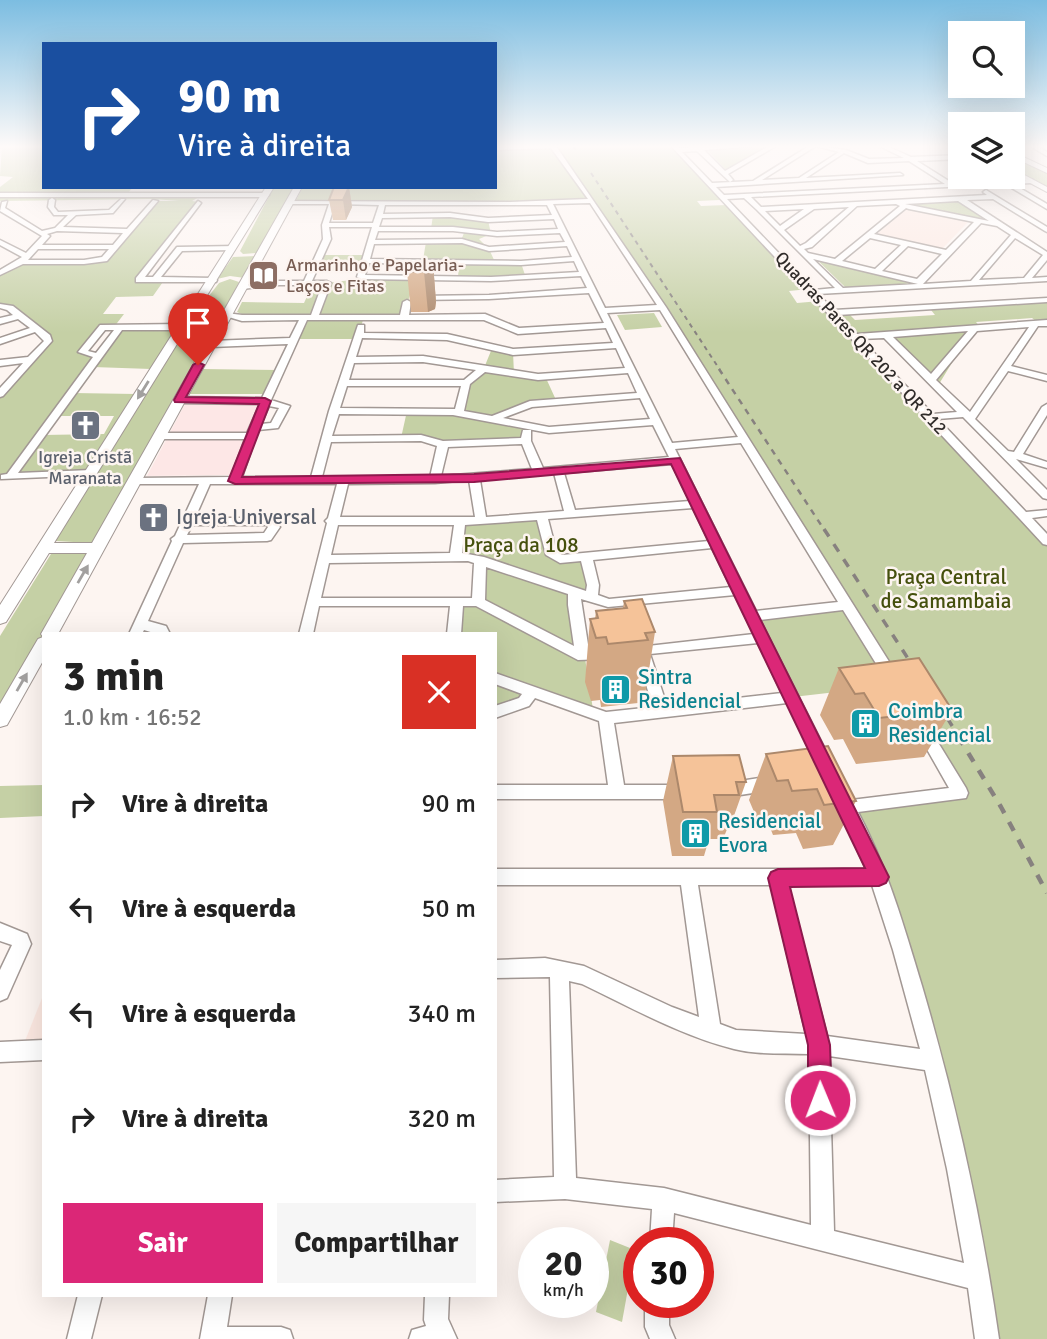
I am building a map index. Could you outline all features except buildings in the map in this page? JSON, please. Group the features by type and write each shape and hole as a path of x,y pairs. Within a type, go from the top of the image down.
{"main road":[{"path":"0,618 211,282 237,253 259,208"},
{"path":"50,632 224,319 237,282 261,253 286,208"},
{"path":"237,253 261,253"},
{"path":"211,282 237,282"},
{"path":"44,548 98,548"},
{"path":"0,720 42,646"}],"street":[{"path":"0,273 24,259 46,238 1,208"},
{"path":"52,208 56,214"},
{"path":"93,229 114,208"},
{"path":"0,242 24,259 96,261 106,257 148,208"},
{"path":"194,208 139,280 211,282"},
{"path":"307,283 327,239 325,225 330,208"},
{"path":"381,208 361,277 414,280 491,279 585,274"},
{"path":"446,215 448,208"},
{"path":"495,208 497,220"},
{"path":"505,208 563,231"},
{"path":"568,208 563,231 829,775 817,777"},
{"path":"598,208 897,685"},
{"name":"Quadras Pares QR 202 a QR 212","path":"733,208 1047,541"},
{"path":"759,209 773,208"},
{"path":"781,229 810,208"},
{"path":"801,249 853,208"},
{"path":"837,261 895,208"},
{"path":"921,208 1001,225"},
{"path":"976,208 1047,255 1026,280"},
{"path":"976,283 1017,235 1047,232 1043,224 1014,208"},
{"path":"759,209 841,290"},
{"path":"45,217 56,214 111,212"},
{"path":"57,229 74,213"},
{"path":"431,229 433,215"},
{"path":"378,216 446,215 563,231"},
{"path":"10,223 34,220"},
{"path":"488,220 491,234"},
{"path":"919,281 944,252 979,221"},
{"path":"325,225 464,230 491,234 563,231"},
{"path":"41,233 57,229 128,231"},
{"path":"462,242 464,230"},
{"path":"371,242 462,242 489,249 563,231"},
{"path":"366,261 521,262 563,231"},
{"path":"868,235 944,252"},
{"path":"423,260 426,242"},
{"path":"877,271 906,244"},
{"path":"37,247 115,247"},
{"path":"155,279 174,254 183,248 237,253"},
{"path":"770,248 801,249 837,261 919,281 928,286"},
{"path":"489,249 495,263"},
{"path":"158,254 174,254"},
{"path":"458,278 459,260"},
{"path":"521,262 526,278"},
{"path":"489,298 491,279"},
{"path":"813,292 1047,279"},
{"path":"414,280 410,295 417,298 489,298 592,290"},
{"path":"237,282 269,289 325,290"},
{"path":"261,286 271,283 326,283 314,318"},
{"path":"976,283 987,289"},
{"path":"996,296 1004,303"},
{"path":"832,313 1047,300"},
{"path":"404,317 407,302"},
{"path":"0,306 6,306 47,337 48,341 0,394"},
{"path":"224,319 485,317 518,331 662,307"},
{"path":"941,307 971,328"},
{"path":"0,321 18,316"},
{"path":"316,480 334,411 364,317"},
{"path":"447,337 449,317"},
{"path":"235,481 252,432 304,318"},
{"path":"855,337 1047,323"},
{"path":"968,416 1006,368 1035,324"},
{"path":"98,356 84,354 82,351 103,327 183,327"},
{"path":"5,477 120,327"},
{"path":"931,380 971,328"},
{"path":"0,341 36,329"},
{"path":"885,334 1047,496"},
{"path":"358,335 447,337 513,352 618,345"},
{"path":"423,359 428,336"},
{"path":"209,346 290,345"},
{"path":"513,352 514,374"},
{"path":"350,360 423,359 514,374 545,376 631,370"},
{"path":"0,363 30,360"},
{"path":"459,412 466,383 484,368"},
{"path":"1006,368 1047,378"},
{"path":"545,376 556,400"},
{"path":"343,383 466,383"},
{"path":"491,420 530,404 643,395"},
{"path":"160,436 252,432 274,426 285,406 265,402 179,400"},
{"path":"1017,456 1047,407"},
{"path":"334,411 459,412 527,427 560,430 656,422"},
{"path":"401,438 407,411"},
{"path":"931,417 968,416"},
{"path":"527,427 526,441 539,472"},
{"path":"326,439 425,439 443,444 526,441"},
{"path":"668,446 744,440"},
{"path":"435,480 443,444"},
{"path":"1003,452 1047,465"},
{"path":"135,481 435,480 676,460"},
{"path":"558,470 572,515"},
{"path":"5,477 89,476"},
{"path":"474,478 481,521"},
{"path":"307,632 331,521 343,480"},
{"path":"162,632 161,629 137,629 206,481"},
{"path":"331,521 481,521 697,504"},
{"path":"1023,516 1047,513"},
{"path":"542,517 552,554 560,559 717,544"},
{"path":"456,556 460,520"},
{"path":"177,539 267,537 274,527 271,522 186,521"},
{"path":"323,559 456,556 480,560 591,599 618,603 740,590"},
{"path":"586,557 593,585 591,599"},
{"path":"478,603 480,560"},
{"path":"575,593 574,605 583,656"},
{"path":"315,601 478,603 583,656 764,638"},
{"path":"454,632 457,602"},
{"path":"753,616 847,605"},
{"path":"641,650 662,713"},
{"path":"497,679 606,718 793,697"},
{"path":"497,711 524,702 531,693"},
{"path":"606,718 617,792"},
{"path":"847,807 961,793 918,721"},
{"path":"497,792 709,791 791,781"},
{"path":"835,786 879,877 933,1061 958,1163 979,1279 986,1339"},
{"path":"688,876 711,1033"},
{"path":"497,877 879,877"},
{"path":"778,878 819,1045 823,1239"},
{"path":"0,932 21,940 22,944 0,991"},
{"path":"497,969 559,969 584,975 668,1016 711,1033 763,1043 819,1045 933,1061"},
{"path":"559,969 565,1188"},
{"path":"0,1052 42,1050"},
{"path":"497,1191 565,1188 664,1199 979,1279"},
{"path":"662,1227 664,1199"},
{"path":"79,1339 90,1297"},
{"path":"220,1297 212,1339 281,1339"},
{"path":"436,1338 437,1297"},
{"path":"657,1318 657,1326 663,1339"}],"shaded area":[{"path":"906,209 969,221 941,250 876,235"},
{"path":"260,401 231,475 147,476 186,402"},
{"path":"42,998 42,1050 21,1051"}],"green space":[{"path":"148,208 194,208 141,279 165,279 153,296 116,297 103,314 124,314 114,327 104,327 84,353 99,353 73,393 136,394 89,477 0,477 0,394 47,337 0,306 0,273 19,267 22,262 101,260","holes":["54,416 114,416 104,434 42,435"]},
{"path":"263,208 284,208 257,253 243,254 240,251"},
{"name":"Praça Central de Samambaia","path":"597,208 729,208 809,289 789,291 797,303 820,301 1047,545 1047,1339 989,1339 933,1061 847,807 960,793 897,685 793,697 753,616 846,605"},
{"path":"928,208 973,208 993,222"},
{"path":"433,215 488,220 491,234 479,239 489,249 495,262 521,263 526,278 458,278 459,260 423,260 426,242 461,241 465,230 431,229"},
{"path":"321,255 368,255 361,271 314,271"},
{"path":"257,256 245,278 230,276 217,279 233,257"},
{"path":"813,256 918,283 846,288"},
{"path":"230,279 239,282 225,312 97,540 92,543 55,541 198,310 219,283"},
{"path":"359,279 414,280 404,317 364,317 357,339 293,339 304,318 315,317 327,283"},
{"path":"310,290 324,290 310,315 244,315 237,312 242,302 304,303"},
{"path":"1047,302 1047,325 1041,325 1032,318 976,322 982,329 972,330 939,384 891,336 859,337 839,316 850,315 855,320 935,315 931,310"},
{"path":"654,313 662,327 625,330 617,315"},
{"path":"120,327 182,328 151,369 93,367"},
{"path":"493,346 513,352 514,374 545,376 556,400 530,404 492,419 527,427 526,441 443,444 401,438 407,411 460,412 466,383 484,368"},
{"path":"201,369 279,370 269,394 187,394"},
{"name":"Praça da 108","path":"542,517 560,559 586,557 591,599 575,594 594,716 531,693 497,711 497,632 454,632 457,602 477,602 480,560 456,556 460,520"},
{"path":"92,552 46,632 42,632 42,638 0,711 0,636 51,554"},
{"path":"42,785 42,816 0,818 0,786"},
{"path":"610,1240 623,1245 622,1322 609,1317"}],"railway":[{"path":"614,208 720,370"},
{"path":"719,369 825,531"},
{"path":"824,529 920,677"},
{"path":"938,703 959,737"},
{"path":"958,736 1001,807 1047,893"}],"place":[{"name":"Armarinho e Papelaria- Laços e Fitas","path":"263,275"},
{"name":"Igreja Cristã Maranata","path":"85,426"},
{"name":"Igreja Universal","path":"153,517"},
{"name":"Sintra Residencial","path":"615,689"},
{"name":"Coimbra Residencial","path":"865,723"},
{"name":"Residencial Evora","path":"695,833"}],"route":[{"path":"198,365 179,400 265,401 235,481 435,480 676,460 879,877 778,878 819,1045 820,1100"}]}
